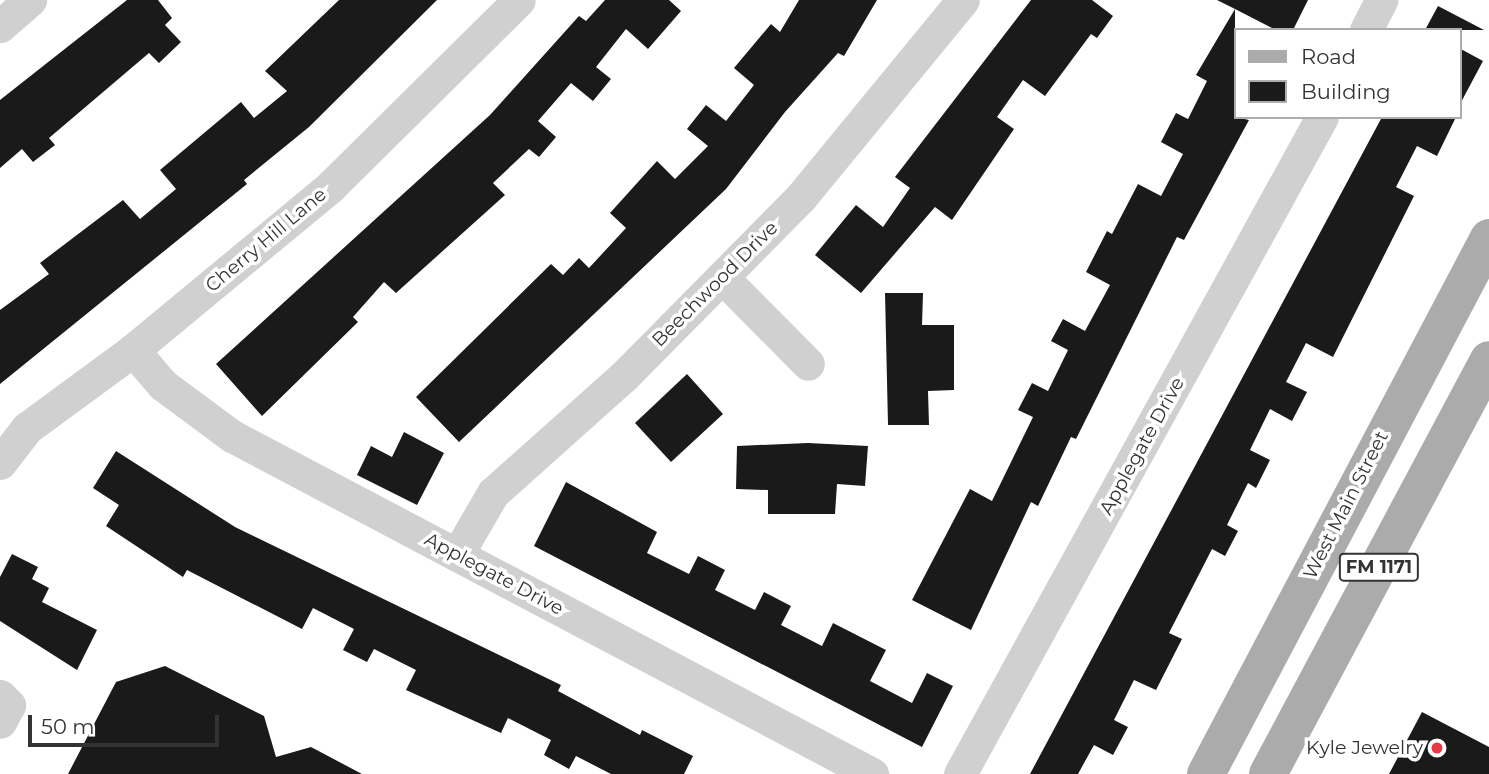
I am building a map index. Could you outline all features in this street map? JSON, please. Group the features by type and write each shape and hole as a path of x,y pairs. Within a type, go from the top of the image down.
{"main road":[{"name":"West Main Street","path":"1206,774 1489,238"},
{"name":"FM 1171","path":"1268,774 1489,360"},
{"path":"1304,587 1354,613"}],"street":[{"path":"0,26 30,0"},
{"name":"Cherry Hill Lane","path":"0,463 27,428 133,350 331,186 519,0"},
{"name":"Beechwood Drive","path":"457,555 501,485 624,376 722,277 856,134 962,0"},
{"path":"1367,28 1381,0"},
{"name":"Applegate Drive","path":"960,774 1321,119"},
{"path":"722,277 808,363"},
{"name":"Applegate Drive","path":"133,350 163,385 232,436 872,774"}],"building":[{"path":"127,0 158,0 172,18 165,25 181,42 159,63 149,53 49,138 55,145 33,162 22,149 0,168 0,100"},
{"path":"339,0 437,0 309,127 244,180 247,184 0,384 0,310 49,274 40,263 123,200 140,219 176,189 160,170 241,102 254,118 287,91 265,71"},
{"path":"605,0 669,0 681,11 648,49 626,29 596,67 611,79 593,101 571,83 538,121 556,137 539,157 529,149 493,183 505,195 396,293 384,282 353,317 358,322 262,416 216,364 490,115 579,16 586,21"},
{"path":"799,0 877,0 844,56 838,53 785,112 726,189 459,442 416,397 551,264 563,275 579,258 589,268 626,228 610,213 657,161 675,179 708,146 687,129 706,105 726,121 754,85 734,68 771,24 780,32"},
{"path":"1031,0 1092,0 1113,16 1097,38 1091,34 1045,96 1023,80 997,117 1014,129 952,220 935,207 861,293 815,255 856,205 883,227 910,188 895,177"},
{"path":"1217,0 1308,0 1294,28 1272,28"},
{"path":"1438,6 1484,30 1461,28 1426,28"},
{"path":"1235,9 1234,119 1249,120 1184,240 1177,237 1076,439 1071,437 1038,506 1031,502 971,630 912,600 970,489 992,501 1033,417 1018,410 1032,383 1048,391 1068,350 1051,341 1063,319 1085,331 1110,285 1086,272 1107,231 1112,234 1138,184 1161,196 1183,154 1161,142 1176,113 1188,119 1207,81 1196,75"},
{"path":"1461,49 1483,61 1461,102"},
{"path":"1381,119 1455,119 1437,156 1417,146 1396,187 1414,196 1333,357 1306,343 1286,382 1307,392 1292,421 1270,409 1250,450 1270,460 1256,488 1248,483 1227,525 1238,531 1225,556 1212,549 1169,633 1182,639 1156,690 1134,680 1114,720 1128,727 1113,755 1094,745 1078,774 1030,774"},
{"path":"885,293 923,293 922,325 954,325 954,390 928,391 929,425 888,425"},
{"path":"687,374 723,414 671,462 635,423"},
{"path":"404,432 444,453 417,505 357,475 371,446 392,457"},
{"path":"808,443 868,446 865,486 837,484 835,514 768,514 768,490 736,489 737,446"},
{"path":"116,451 235,527 561,685 558,691 640,735 642,730 693,756 684,774 611,774 576,756 569,769 544,755 551,740 508,718 501,733 406,690 416,670 374,649 367,662 343,650 354,629 313,608 302,629 187,570 183,577 106,526 119,505 93,488"},
{"path":"566,482 657,532 647,553 689,574 698,556 725,570 715,590 755,610 764,592 791,606 781,625 822,646 833,623 886,650 870,681 912,703 927,673 953,686 922,747 534,546"},
{"path":"12,554 38,567 32,579 49,588 42,602 97,630 77,670 0,621 0,577"},
{"path":"165,666 264,716 276,757 311,747 362,774 68,774 116,682"},
{"path":"1422,712 1489,747 1489,774 1389,774"}],"place":[{"name":"Kyle Jewelry","path":"1437,748"}]}
